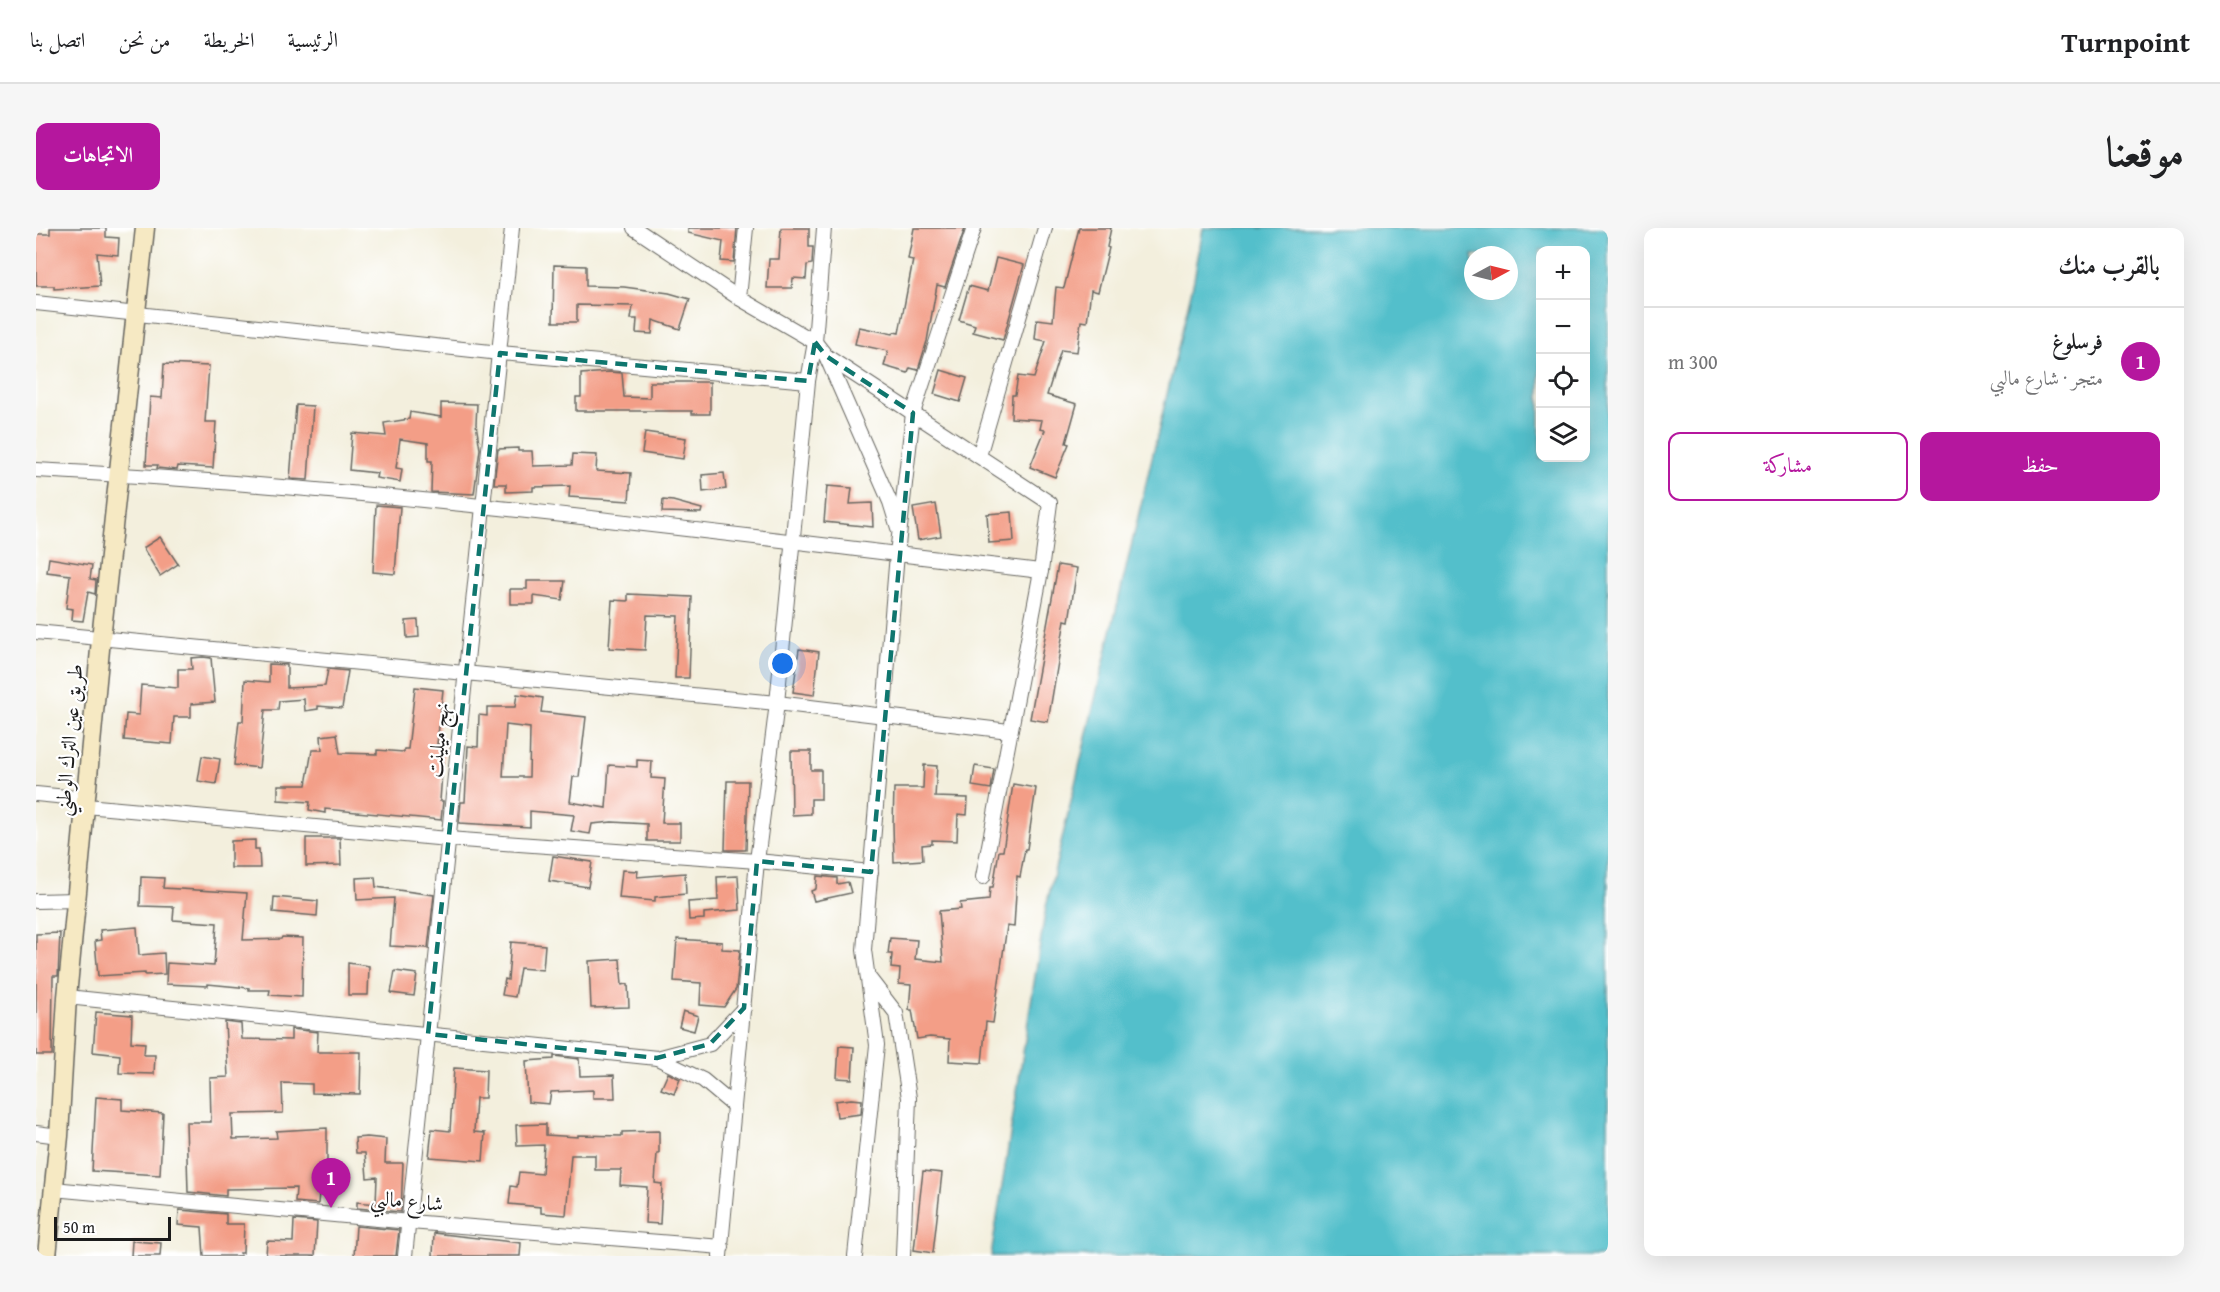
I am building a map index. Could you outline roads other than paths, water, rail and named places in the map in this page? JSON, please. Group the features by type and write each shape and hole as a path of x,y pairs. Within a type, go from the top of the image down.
{"main road":[{"name":"طريق عين الترك الوطني","path":"47,1256 59,1136 67,997 101,639 146,228"}],"street":[{"name":"نهج ميلينت","path":"405,1256 512,228"},
{"path":"634,228 739,298 815,342 826,356 890,501 900,536"},
{"path":"739,298 746,228"},
{"path":"721,1252 757,861 777,703 808,381 815,342 824,228"},
{"path":"855,1256 877,1045 864,950 897,554 913,413 974,228"},
{"path":"979,456 1045,228"},
{"path":"36,303 500,353 808,381"},
{"path":"826,356 1050,503 1041,571 983,877"},
{"path":"36,470 118,474 484,505 1041,571"},
{"path":"36,632 777,703 1009,732"},
{"path":"36,794 86,802 448,839 757,861 871,872"},
{"path":"36,901 77,900"},
{"path":"867,976 896,1013 909,1098 903,1256"},
{"path":"67,997 657,1058 703,1080 734,1106"},
{"path":"657,1058 710,1044 744,1008"},
{"path":"36,1133 59,1136"},
{"name":"شارع مالبي","path":"53,1190 721,1252"}],"water":[{"path":"1203,228 1608,228 1608,1256 991,1256 1046,907 1194,280"}],"place":[{"name":"فرسلوغ","path":"331,1208"}]}
